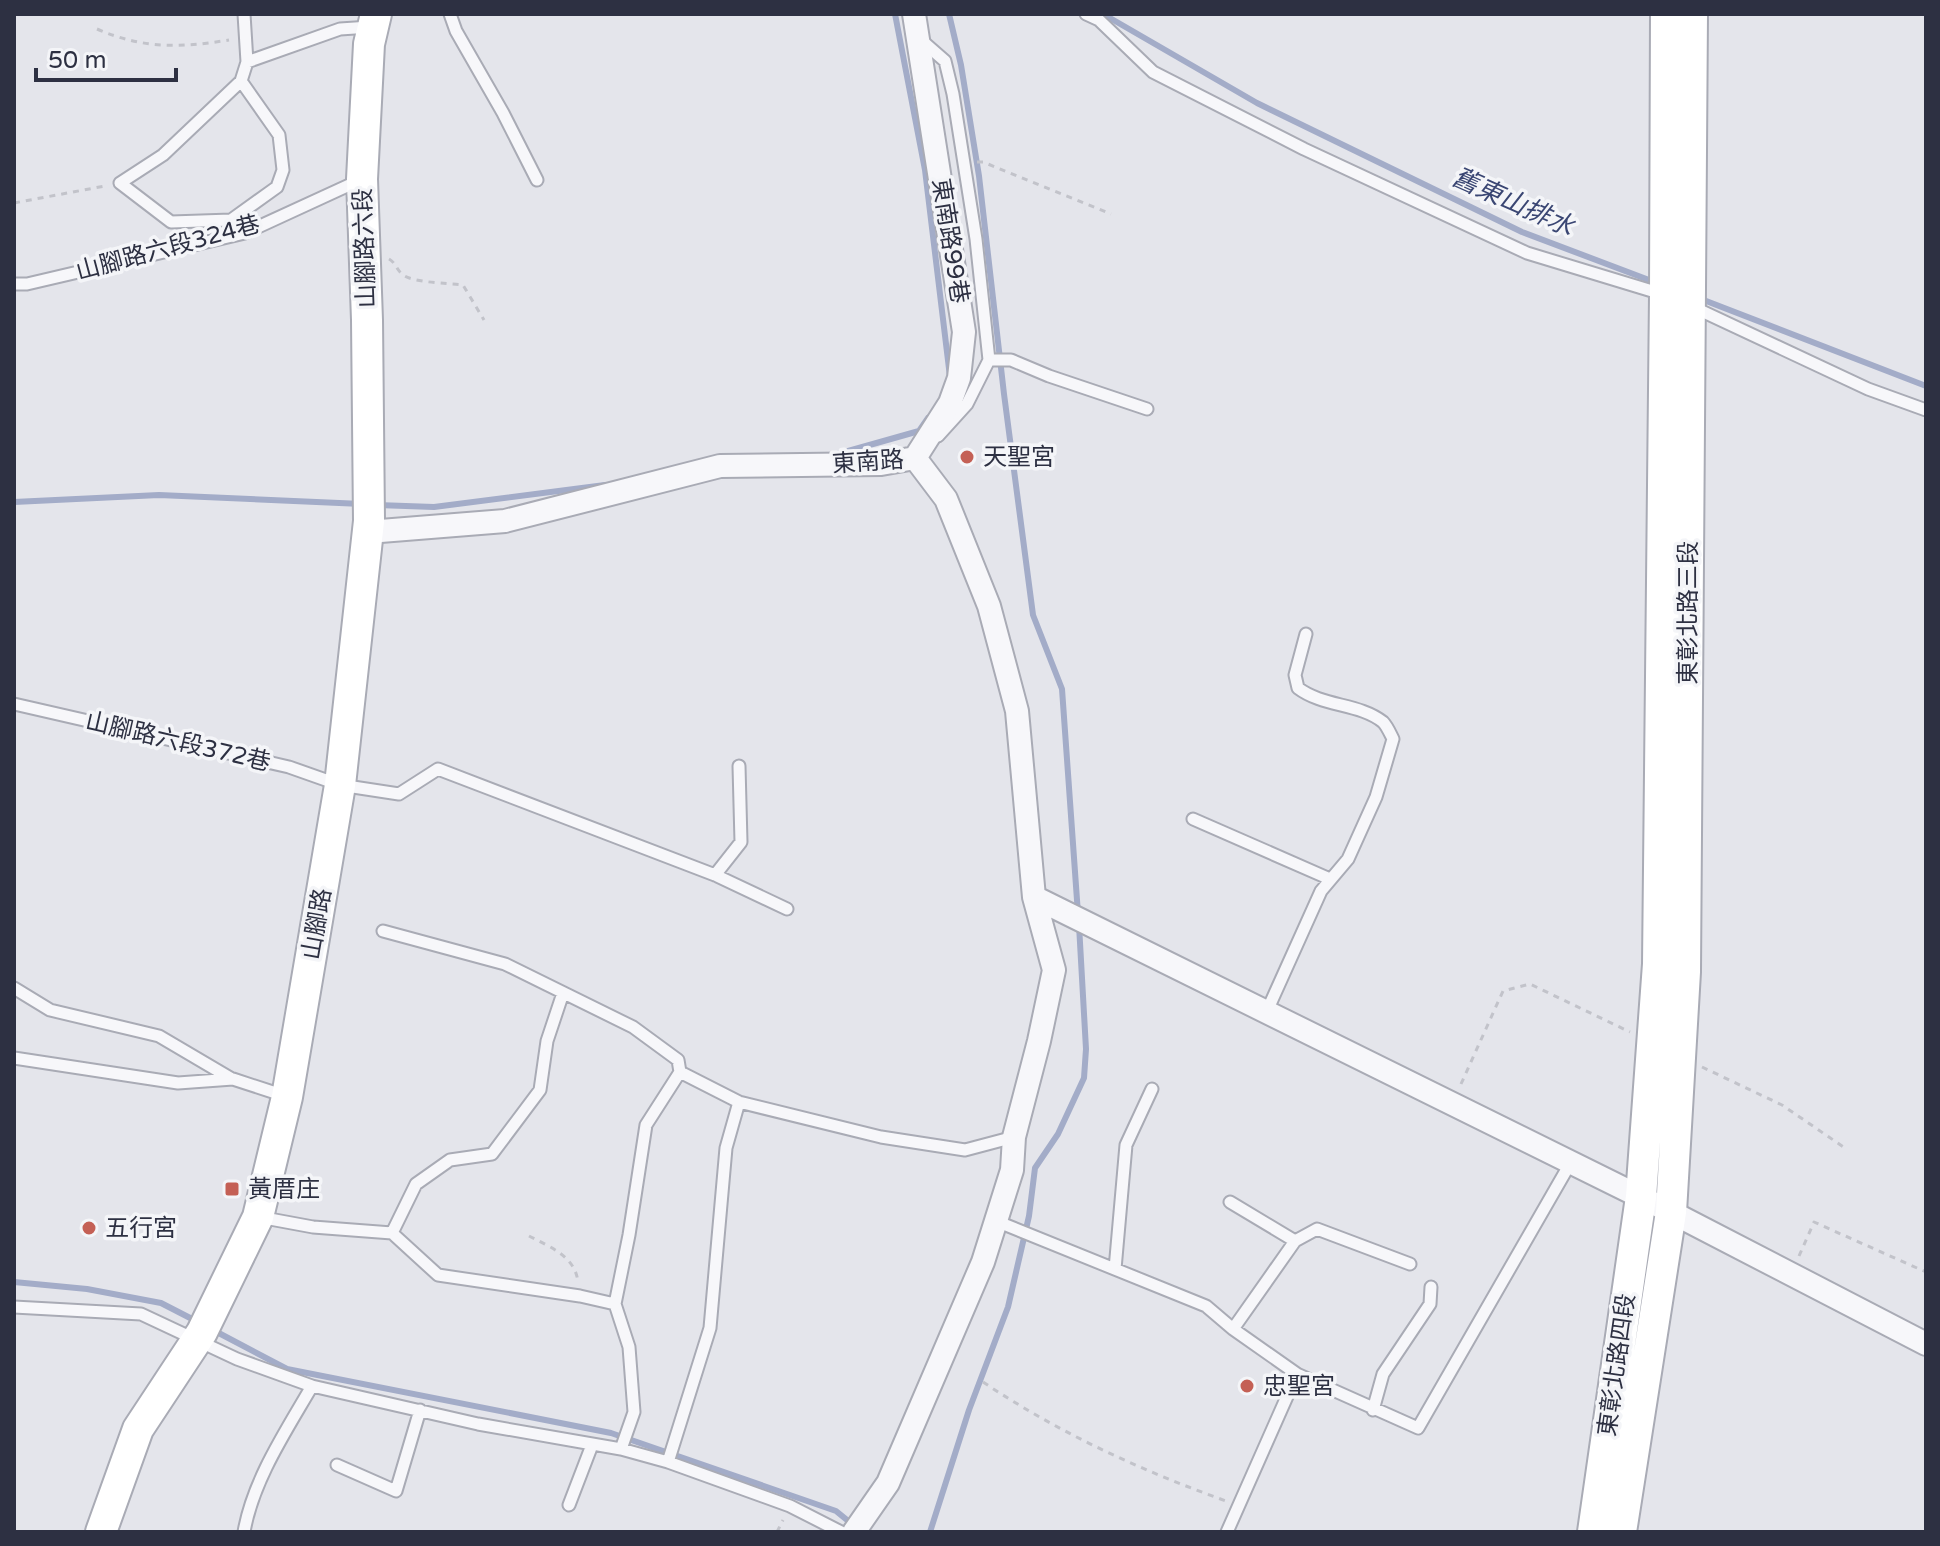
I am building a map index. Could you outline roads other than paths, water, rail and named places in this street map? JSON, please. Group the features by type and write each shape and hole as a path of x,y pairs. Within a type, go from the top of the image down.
{"street":[{"name":"東南路99巷","path":"914,14 964,332 959,378 950,403 915,458"},
{"name":"東彰北路三段","path":"1666,14 1678,300 1685,972 1671,1212"},
{"name":"東彰北路三段","path":"1641,1197 1658,964 1678,300 1692,14"},
{"name":"山腳路六段","path":"368,527 362,179 373,21"},
{"name":"東南路","path":"368,527 505,521 720,466 881,464 915,458 946,499 989,606 1017,711 1034,897 1054,970 1014,1137 1012,1170 983,1262 888,1483 851,1529"},
{"name":"山腳路","path":"101,1532 138,1429 203,1328 258,1217 287,1097 340,785 368,527"},
{"path":"1034,897 1453,1102 1926,1344"},
{"name":"東彰北路四段","path":"1593,1532 1641,1197"},
{"name":"東彰北路四段","path":"1621,1532 1671,1212"}],"lane":[{"path":"241,81 279,135 283,170 277,187 231,220 171,222 120,183 163,155 241,81 247,62 244,14"},
{"path":"450,14 456,31 537,180"},
{"path":"1086,14 1099,20 1153,72 1304,149 1527,253 1678,300 1868,389 1926,410"},
{"path":"247,62 340,29 373,21"},
{"path":"915,458 962,411 989,360 976,239 945,61 918,37"},
{"name":"山腳路六段324巷","path":"14,284 27,284 245,233 362,179"},
{"path":"989,360 1011,360 1147,409"},
{"path":"1267,1011 1321,891 1348,859 1376,797 1393,739 1384,723 1321,700 1298,688 1295,675 1306,634"},
{"name":"山腳路六段372巷","path":"14,704 289,767 340,785 399,794 438,769 715,875"},
{"path":"739,766 741,842 715,875 787,909"},
{"path":"1193,819 1330,879"},
{"path":"383,931 505,964 633,1027 678,1060 680,1072 646,1125 615,1304 629,1347 634,1412 621,1449"},
{"path":"14,988 50,1010 159,1036 233,1079 287,1097"},
{"path":"392,1233 416,1184 450,1160 492,1154 540,1090 547,1041 563,993"},
{"path":"14,1058 178,1083 233,1079"},
{"path":"680,1072 739,1102 881,1137 965,1150 1014,1137"},
{"path":"1115,1269 1126,1145 1152,1089"},
{"path":"668,1462 710,1328 726,1148 739,1102"},
{"path":"996,1221 1206,1306 1297,1374 1418,1428 1571,1162"},
{"path":"1230,1202 1295,1241"},
{"path":"258,1217 313,1227 392,1233 438,1275 615,1304"},
{"path":"1233,1329 1295,1241 1317,1229 1410,1264"},
{"path":"1373,1410 1383,1374 1430,1304 1431,1287"},
{"path":"14,1307 141,1314 203,1328 237,1359 312,1386 621,1449 668,1462 851,1529"},
{"path":"1227,1532 1297,1374"},
{"path":"244,1532 246,1518 276,1447 312,1386"},
{"path":"337,1465 396,1491 420,1410"},
{"path":"569,1505 592,1445"}],"waterway":[{"path":"895,14 925,170 950,377"},
{"path":"949,14 961,65 979,176 1033,615 1062,689 1078,914"},
{"name":"舊東山排水","path":"1103,14 1257,103 1522,232 1657,283"},
{"name":"舊東山排水","path":"1701,299 1926,386"},
{"path":"834,455 919,431 928,418"},
{"path":"377,505 434,507 605,485"},
{"path":"14,502 159,495 362,504"},
{"path":"930,1532 969,1410 1008,1307 1029,1216 1035,1168 1058,1134 1084,1078 1086,1049 1079,925"},
{"path":"14,1282 87,1289 161,1303 196,1321"},
{"path":"213,1330 287,1369 611,1433 836,1511 852,1524"}],"place":[{"name":"天聖宮","path":"967,457"},
{"name":"黃厝庄","path":"232,1189"},
{"name":"五行宮","path":"89,1228"},
{"name":"忠聖宮","path":"1247,1386"}]}
